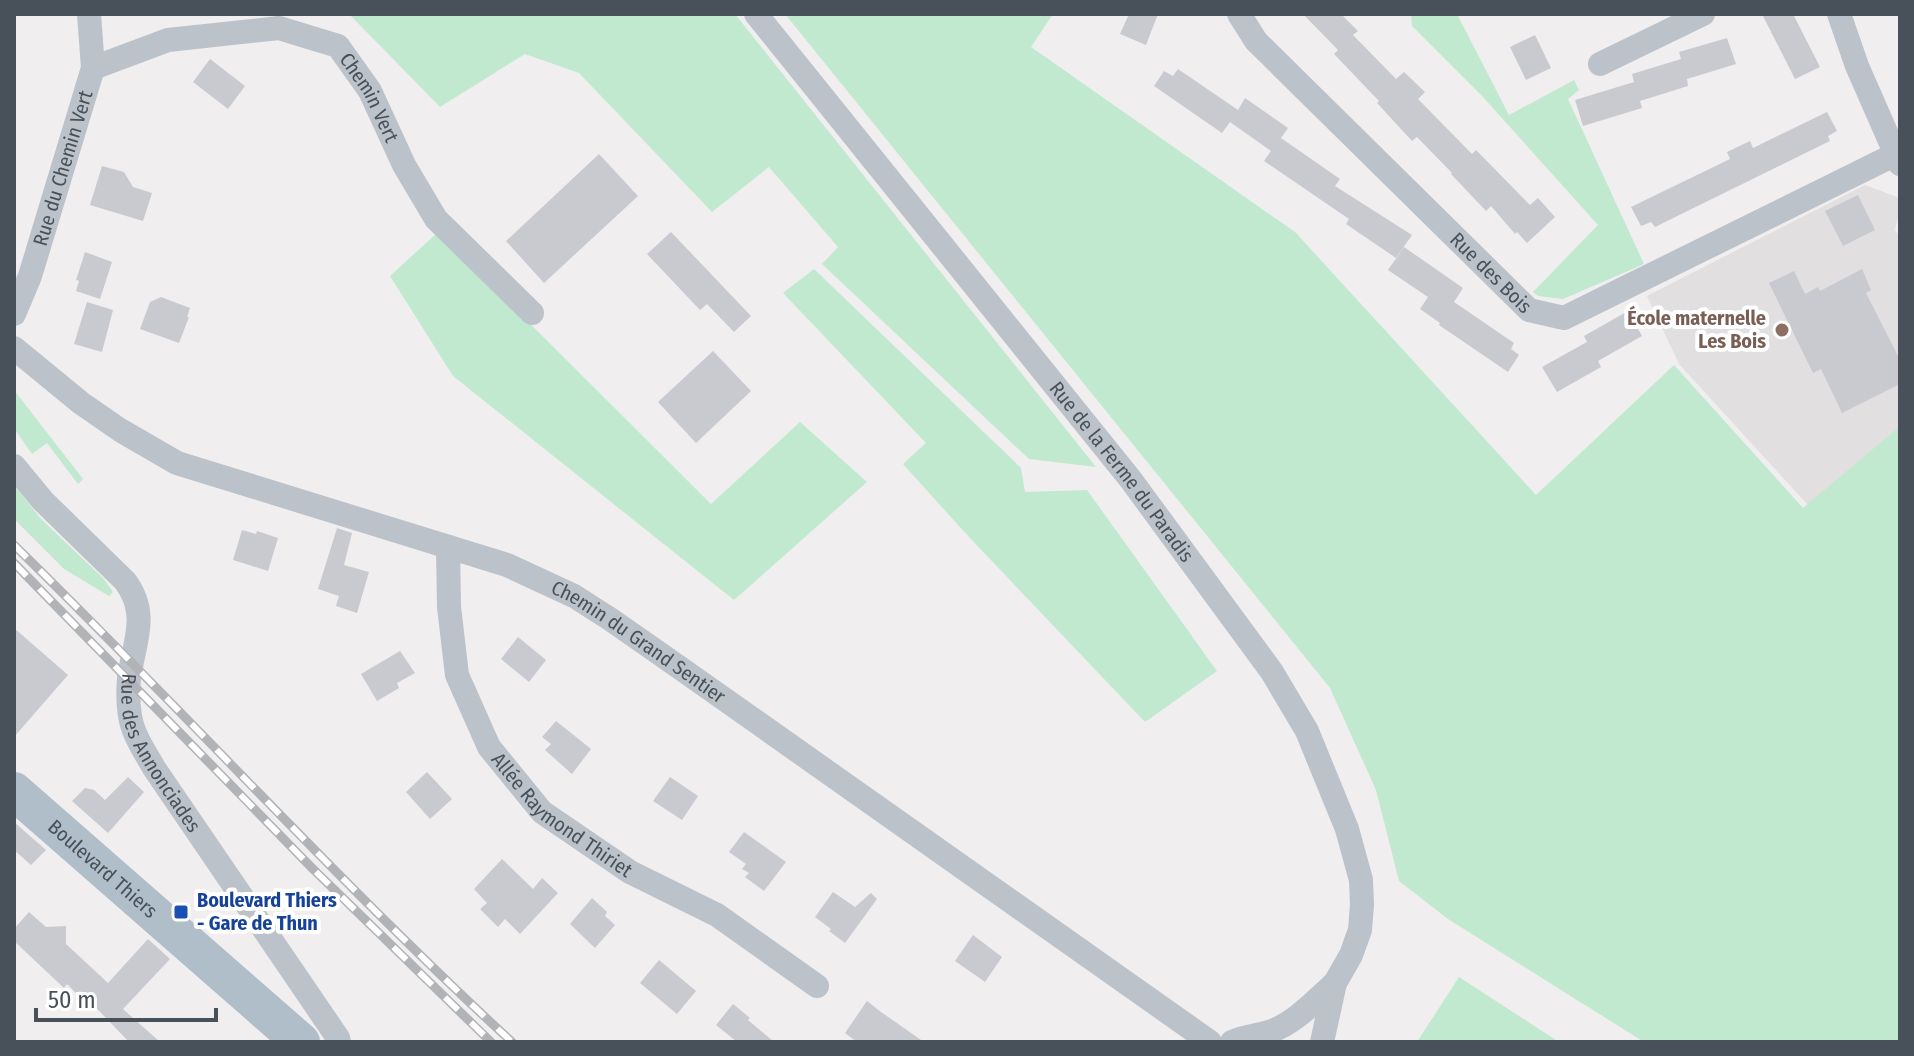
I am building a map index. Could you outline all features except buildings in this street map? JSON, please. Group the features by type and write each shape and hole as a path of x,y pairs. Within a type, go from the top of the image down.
{"main road":[{"name":"Boulevard Thiers","path":"14,791 301,1042"}],"street":[{"path":"89,14 93,68"},
{"name":"Rue de la Ferme du Paradis","path":"756,14 1131,480 1272,672 1307,731 1347,829 1361,880 1360,930 1351,955 1335,983 1322,1042"},
{"name":"Rue des Bois","path":"1239,14 1256,41 1529,310 1564,318 1898,157"},
{"path":"1600,64 1703,14"},
{"path":"1839,14 1857,66 1898,157"},
{"name":"Chemin Vert","path":"93,68 168,40 279,28 338,46 370,91 404,165 436,219 532,313"},
{"name":"Rue du Chemin Vert","path":"14,314 30,276 93,68"},
{"name":"Chemin du Grand Sentier","path":"14,348 81,403 177,463 507,565 574,596 1210,1042"},
{"name":"Rue des Annonciades","path":"14,466 43,501 117,573 133,593 139,614 129,681 130,720 135,733 154,768 339,1042"},
{"name":"Allée Raymond Thiriet","path":"448,547 449,607 457,675 489,747 542,812 630,872 717,915 817,986"},
{"name":"Rue de la Ferme du Paradis","path":"1232,1042 1241,1038 1270,1037 1335,983"}],"shaded area":[{"name":"École maternelle Les Bois","path":"1865,185 1900,198 1895,230 1900,237 1900,426 1808,505 1679,364 1647,296"}],"green space":[{"path":"349,14 735,14 1096,467 1029,459 822,264 838,247 769,167 712,212 579,73 525,54 440,107"},
{"path":"785,14 1053,14 1031,47 1295,232 1536,495 1674,365 1803,508 1900,426 1900,1042 1644,1042 1448,919 1399,881 1376,790 1330,688"},
{"path":"1411,14 1457,14 1509,115 1574,80 1579,90 1568,99 1644,264 1563,299 1538,296 1533,292 1598,225 1483,97 1412,26"},
{"path":"438,232 711,504 800,422 867,482 734,600 453,376 390,276"},
{"path":"814,269 1021,468 1025,492 1087,490 1217,671 1145,722 903,464 926,443 783,293"},
{"path":"14,390 83,479 78,484 47,443 32,454 14,428"},
{"path":"14,485 41,519 103,578 113,592 109,596 64,569 14,519"},
{"path":"1459,977 1559,1042 1417,1042"}],"railway":[{"path":"14,545 385,920 512,1042"},
{"path":"14,563 313,869 491,1042"}],"place":[{"name":"École maternelle Les Bois","path":"1782,330"},
{"name":"Boulevard Thiers - Gare de Thun","path":"181,912"}]}
